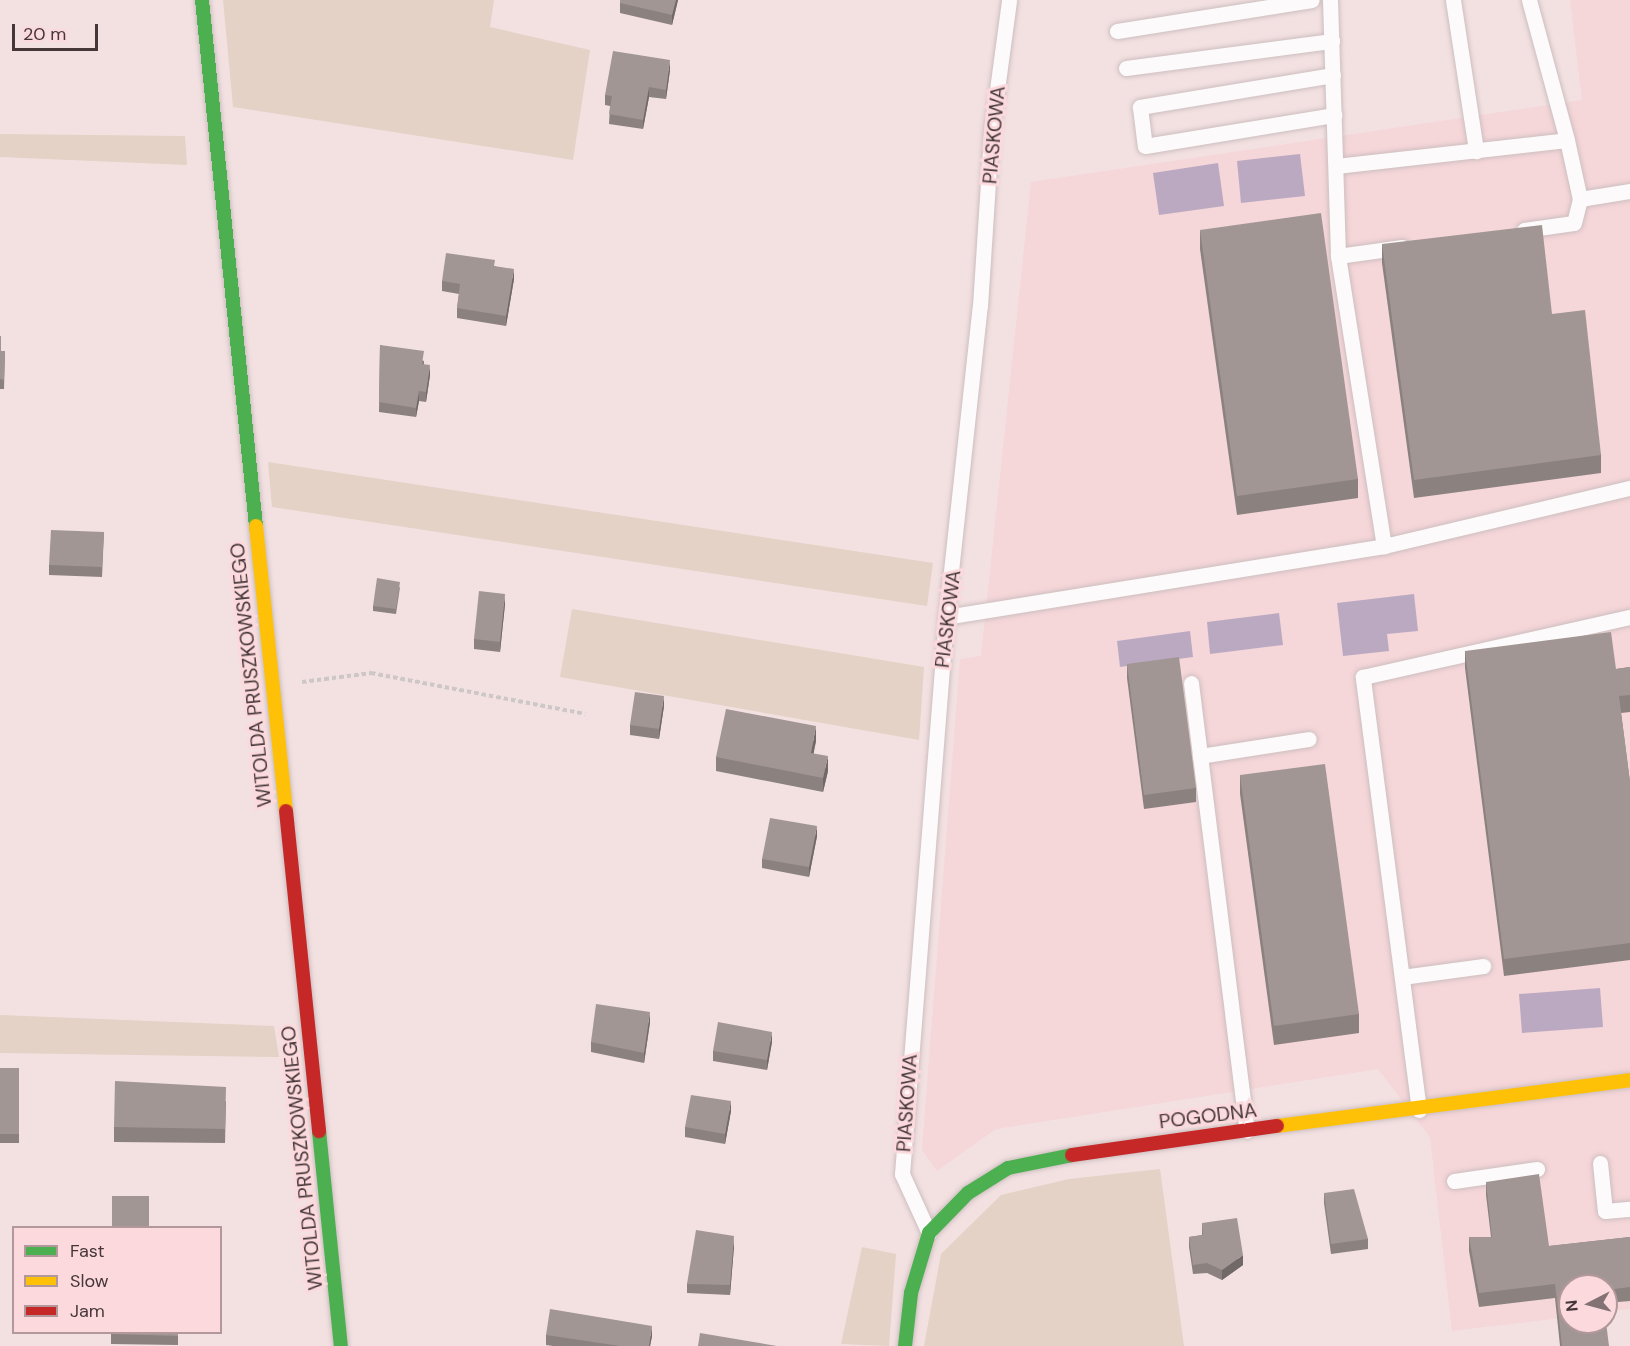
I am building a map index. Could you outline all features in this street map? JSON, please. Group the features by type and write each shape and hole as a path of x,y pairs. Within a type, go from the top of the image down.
{"street":[{"name":"WITOLDA PRUSZKOWSKIEGO","path":"202,0 341,1346"},
{"name":"POGODNA","path":"905,1346 911,1293 929,1233 968,1193 1008,1168 1107,1148 1419,1110 1630,1080"}],"lane":[{"name":"PIASKOWA","path":"929,1233 902,1174 946,617 980,306 991,134 1009,0"},
{"path":"1118,31 1312,0"},
{"path":"1330,0 1338,256 1384,546"},
{"path":"1453,0 1476,151"},
{"path":"1503,233 1574,223 1580,199 1567,140 1529,0"},
{"path":"1126,69 1332,41"},
{"path":"1333,75 1140,107 1145,146 1334,115"},
{"path":"1336,166 1567,140"},
{"path":"1580,199 1630,191"},
{"path":"1338,256 1421,244"},
{"path":"946,617 1384,546 1630,488"},
{"path":"1419,1110 1363,676 1630,617"},
{"path":"1191,683 1247,1131"},
{"path":"1200,756 1309,739"},
{"path":"1401,977 1483,966"},
{"path":"1600,1163 1605,1211 1630,1209"},
{"path":"1454,1182 1537,1169"}],"path":[{"path":"271,678 315,684 371,674 585,714"}],"shaded area":[{"path":"223,0 494,0 490,27 590,50 573,160 233,107"},
{"path":"1570,0 1630,0 1630,1309 1618,1310 1618,1274 1558,1274 1558,1318 1452,1331 1430,1137 1378,1069 996,1129 937,1171 922,1150 960,659 981,656 1031,182 1582,100"},
{"path":"0,134 185,136 187,165 0,157"},
{"path":"1300,154 1305,196 1241,203 1237,161"},
{"path":"1218,163 1224,206 1159,215 1153,173"},
{"path":"268,462 933,563 927,606 272,507"},
{"path":"1414,594 1418,631 1387,634 1389,651 1343,656 1337,603"},
{"path":"572,609 924,667 919,740 560,677"},
{"path":"1279,613 1283,645 1210,654 1207,622"},
{"path":"1190,631 1193,657 1120,667 1117,641"},
{"path":"1600,988 1603,1027 1522,1033 1519,994"},
{"path":"0,1015 274,1026 279,1057 0,1053"},
{"path":"1160,1169 1184,1346 924,1346 941,1254 1001,1195 1069,1179"},
{"path":"862,1247 896,1254 889,1346 841,1344"}],"building":[{"path":"620,0 676,0 672,15 620,3"},
{"path":"613,51 670,60 666,90 649,87 643,120 609,114 612,96 605,95"},
{"path":"1321,213 1358,479 1237,496 1200,230"},
{"path":"1542,225 1552,314 1585,310 1601,455 1414,480 1382,244"},
{"path":"446,253 495,260 494,266 514,269 506,316 457,308 460,284 442,281"},
{"path":"0,336 1,351 5,351 4,380 0,379"},
{"path":"380,345 424,351 422,364 430,365 426,392 419,391 416,408 379,402"},
{"path":"51,530 104,532 102,567 49,565"},
{"path":"377,578 400,582 396,609 373,606"},
{"path":"479,591 505,594 500,642 474,639"},
{"path":"1611,632 1616,669 1630,667 1630,695 1619,696 1630,782 1630,943 1504,959 1465,651"},
{"path":"1179,657 1196,788 1144,795 1127,664"},
{"path":"635,692 664,696 659,729 630,725"},
{"path":"726,709 816,726 811,753 828,756 823,778 716,757"},
{"path":"1325,764 1359,1014 1274,1026 1240,775"},
{"path":"770,818 817,826 809,867 762,859"},
{"path":"596,1004 650,1012 644,1053 591,1042"},
{"path":"718,1022 772,1032 767,1060 713,1051"},
{"path":"0,1068 19,1068 19,1134 0,1134"},
{"path":"115,1081 226,1087 225,1129 114,1127"},
{"path":"691,1095 731,1101 725,1134 685,1127"},
{"path":"1539,1174 1549,1246 1630,1237 1630,1287 1618,1288 1618,1274 1558,1274 1558,1311 1555,1284 1479,1293 1469,1237 1492,1237 1486,1182"},
{"path":"1354,1189 1368,1239 1331,1244 1324,1193"},
{"path":"112,1196 149,1196 149,1226 112,1226"},
{"path":"1237,1218 1243,1255 1222,1270 1207,1263 1193,1265 1189,1237 1203,1235 1202,1223"},
{"path":"696,1230 734,1236 730,1285 687,1284"},
{"path":"550,1309 652,1326 649,1346 620,1346 546,1335"},
{"path":"700,1333 777,1346 698,1346"},
{"path":"111,1334 178,1334 178,1336"},
{"path":"1561,1334 1608,1334 1609,1346 1562,1346"}],"traffic: fast":[{"path":"202,0 256,526"},
{"path":"319,1131 341,1346"},
{"path":"905,1346 911,1293 929,1233 968,1193 1008,1168 1072,1155"}],"traffic: slow":[{"path":"256,526 286,811"},
{"path":"1277,1126 1630,1080"}],"traffic: jam":[{"path":"286,811 319,1131"},
{"path":"1072,1155 1277,1126"}]}
